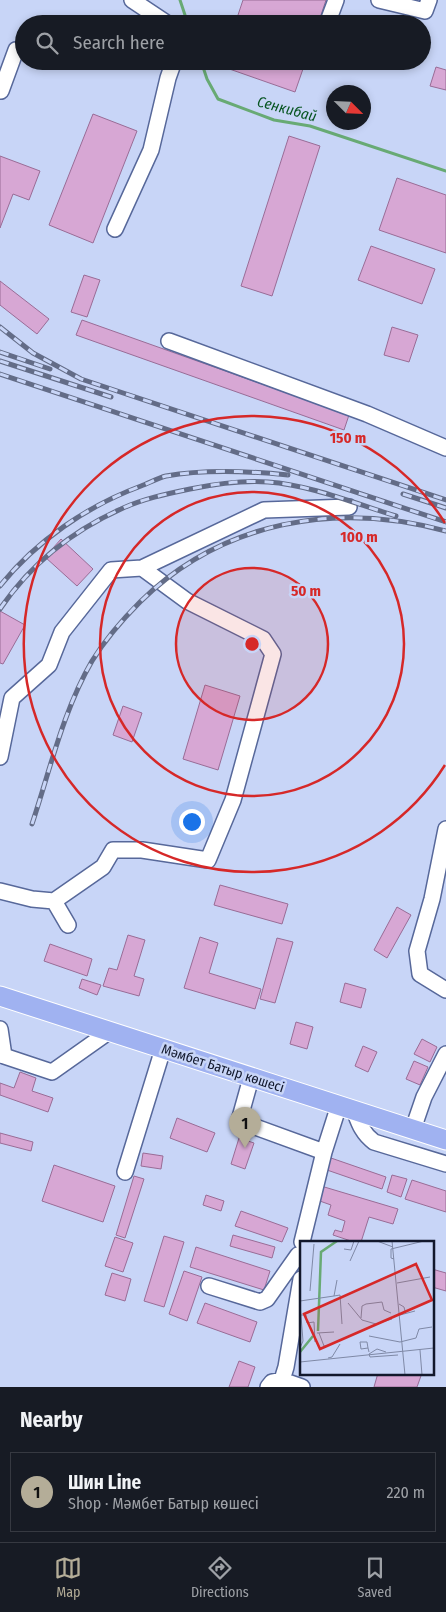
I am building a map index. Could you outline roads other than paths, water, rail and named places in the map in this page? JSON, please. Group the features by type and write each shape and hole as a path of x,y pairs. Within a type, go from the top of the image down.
{"main road":[{"name":"Мәмбет Батыр көшесі","path":"0,996 446,1140"}],"street":[{"path":"132,0 154,15"},
{"path":"330,15 336,0"},
{"path":"379,0 425,11 429,0"},
{"path":"1,91 15,53"},
{"path":"115,228 151,150 171,70"},
{"path":"169,341 367,414 446,448"},
{"path":"0,757 12,698 49,665 62,632 111,570 142,568 264,510 349,507"},
{"path":"0,891 32,899 54,901 103,868 113,850 142,850 208,860 233,800 273,654 263,639 187,601 142,568"},
{"path":"446,829 432,899 417,951 420,974 446,990"},
{"path":"54,901 68,925"},
{"path":"0,1029 4,1056 52,1072 110,1032"},
{"path":"125,1172 164,1049"},
{"path":"413,1129 424,1097 446,1054"},
{"path":"251,1078 239,1121 324,1152"},
{"path":"303,1241 324,1152 346,1108 366,1136 374,1142 446,1164"},
{"path":"209,1286 260,1302 267,1299 300,1252"},
{"path":"282,1380 286,1367 300,1285"},
{"path":"268,1387 272,1382 282,1380 302,1387"}],"waterway":[{"name":"Сенкибай","path":"180,0 185,15"},
{"name":"Сенкибай","path":"204,70 218,99 274,120 310,126 446,171"}],"railway":[{"path":"0,327 33,353 81,379 446,500"},
{"path":"0,352 50,369"},
{"path":"0,361 111,397"},
{"path":"0,374 446,522"},
{"path":"0,586 30,554 64,527 101,504 160,478 181,474 211,472 288,475"},
{"path":"0,609 25,578 53,551 69,539 121,509 137,502 163,495 219,484 268,482 317,491 396,516"},
{"path":"403,494 446,508"},
{"path":"32,824 65,720 92,661 127,616 172,574 207,553 244,536 282,525 322,519 363,518 405,522 446,531"}],"place":[{"name":"Шин Line","path":"245,1148"}]}
